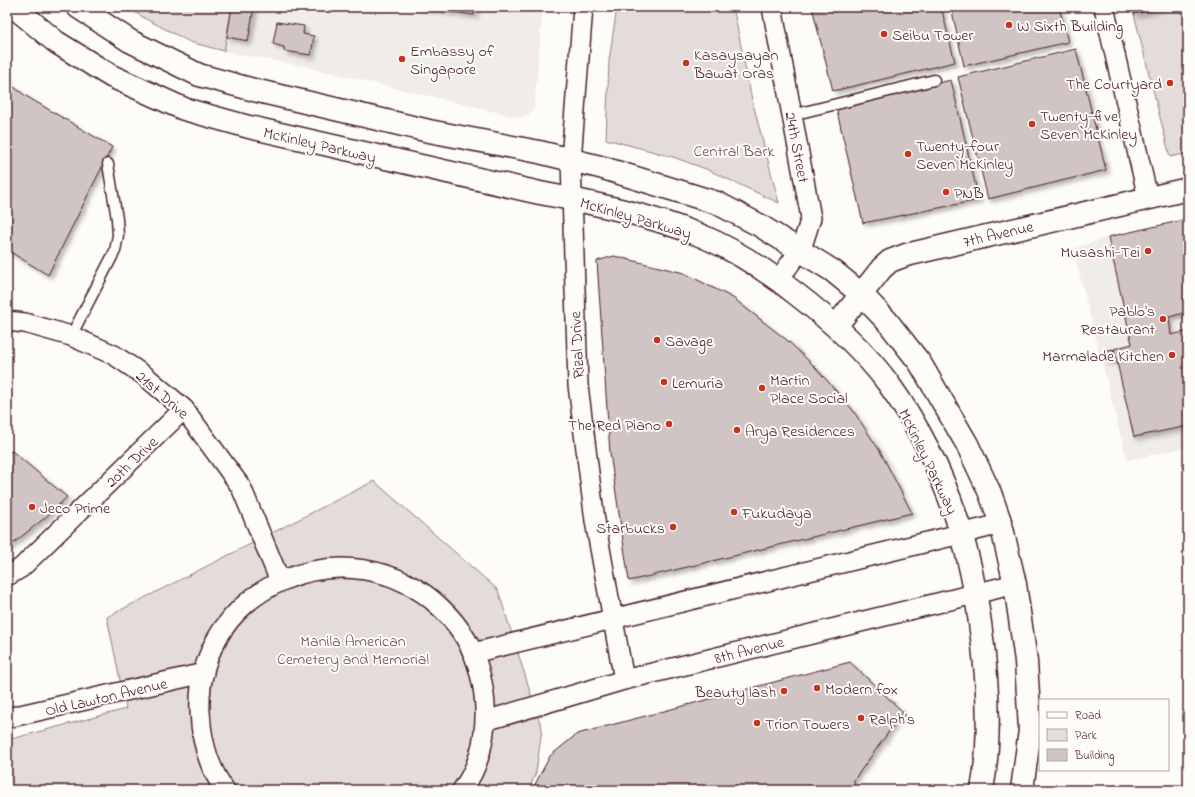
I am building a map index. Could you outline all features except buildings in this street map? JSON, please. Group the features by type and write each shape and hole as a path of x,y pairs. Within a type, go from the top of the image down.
{"main road":[{"name":"McKinley Parkway","path":"14,7 56,42 111,76 184,109 249,127 334,147 571,199 654,219 703,237 743,258 778,280 836,326 887,382 915,425 952,503 962,533 976,594 986,665 988,711 987,765 982,790"},
{"path":"78,7 130,41 199,75 254,90 421,129 600,167 717,203 801,250 833,271 861,294 887,321 920,363 967,444 990,493 1001,524 1015,584 1026,661 1030,730 1022,790"},
{"name":"7th Avenue","path":"836,326 882,268 890,261 906,255 1188,189"}],"street":[{"name":"Rizal Drive","path":"583,7 571,160 571,199 578,385 595,521 624,680"},
{"name":"24th Street","path":"772,7 811,218 801,250 778,280"},
{"path":"1104,7 1148,198"},
{"name":"21st Drive","path":"7,321 25,323 71,336 114,355 145,376 184,409 241,487 280,581"},
{"name":"20th Drive","path":"7,576 21,568 184,409"},
{"path":"473,652 612,620 1001,524"},
{"path":"225,790 208,758 201,730 200,701 204,673 220,635 232,618 262,591 280,581 302,573 324,568 347,567 370,570 392,576 412,585 432,599 448,614 462,632 473,652 483,686 485,721 482,744 474,767 462,790"},
{"name":"8th Avenue","path":"485,721 624,680 1015,584"},
{"name":"Old Lawton Avenue","path":"7,718 204,673"}],"lane":[{"path":"792,115 934,80"},
{"path":"71,336 115,251 118,235 108,164"}],"shaded area":[{"name":"Embassy of Singapore","path":"232,7 543,7 534,108 529,114 521,118 307,67 224,51"},
{"path":"1188,219 1188,447 1127,460 1073,249 1108,237"}],"green space":[{"path":"126,7 232,7 224,51 190,42"},
{"name":"Central Bark","path":"617,7 733,7 752,100 779,203 706,169 673,157 606,139 609,61"},
{"name":"The Courtyard","path":"1162,7 1188,7 1188,153 1170,157 1134,14"},
{"name":"Manila American Cemetery and Memorial","path":"374,481 498,590 542,729 536,772 529,790 7,790 7,740 126,709 107,617"}],"place":[{"name":"W Sixth Building","path":"1009,25"},
{"name":"Seibu Tower","path":"884,34"},
{"name":"Embassy of Singapore","path":"402,59"},
{"name":"Kasaysayan Bawat Oras","path":"686,63"},
{"name":"The Courtyard","path":"1170,83"},
{"name":"Twenty-five Seven McKinley","path":"1032,124"},
{"name":"Twenty-four Seven McKinley","path":"908,154"},
{"name":"PNB","path":"946,192"},
{"name":"Musashi-Tei","path":"1148,251"},
{"name":"Pablo's Restaurant","path":"1163,319"},
{"name":"Savage","path":"657,340"},
{"name":"Marmalade Kitchen","path":"1172,355"},
{"name":"Lemuria","path":"664,382"},
{"name":"Martin Place Social","path":"762,388"},
{"name":"The Red Piano","path":"669,424"},
{"name":"Arya Residences","path":"737,430"},
{"name":"Jeco Prime","path":"32,507"},
{"name":"Fukudaya","path":"734,512"},
{"name":"Starbucks","path":"673,527"},
{"name":"Modern fox","path":"817,688"},
{"name":"Beauty lash","path":"784,691"},
{"name":"Ralph’s","path":"861,718"},
{"name":"Trion Towers","path":"757,723"}]}
